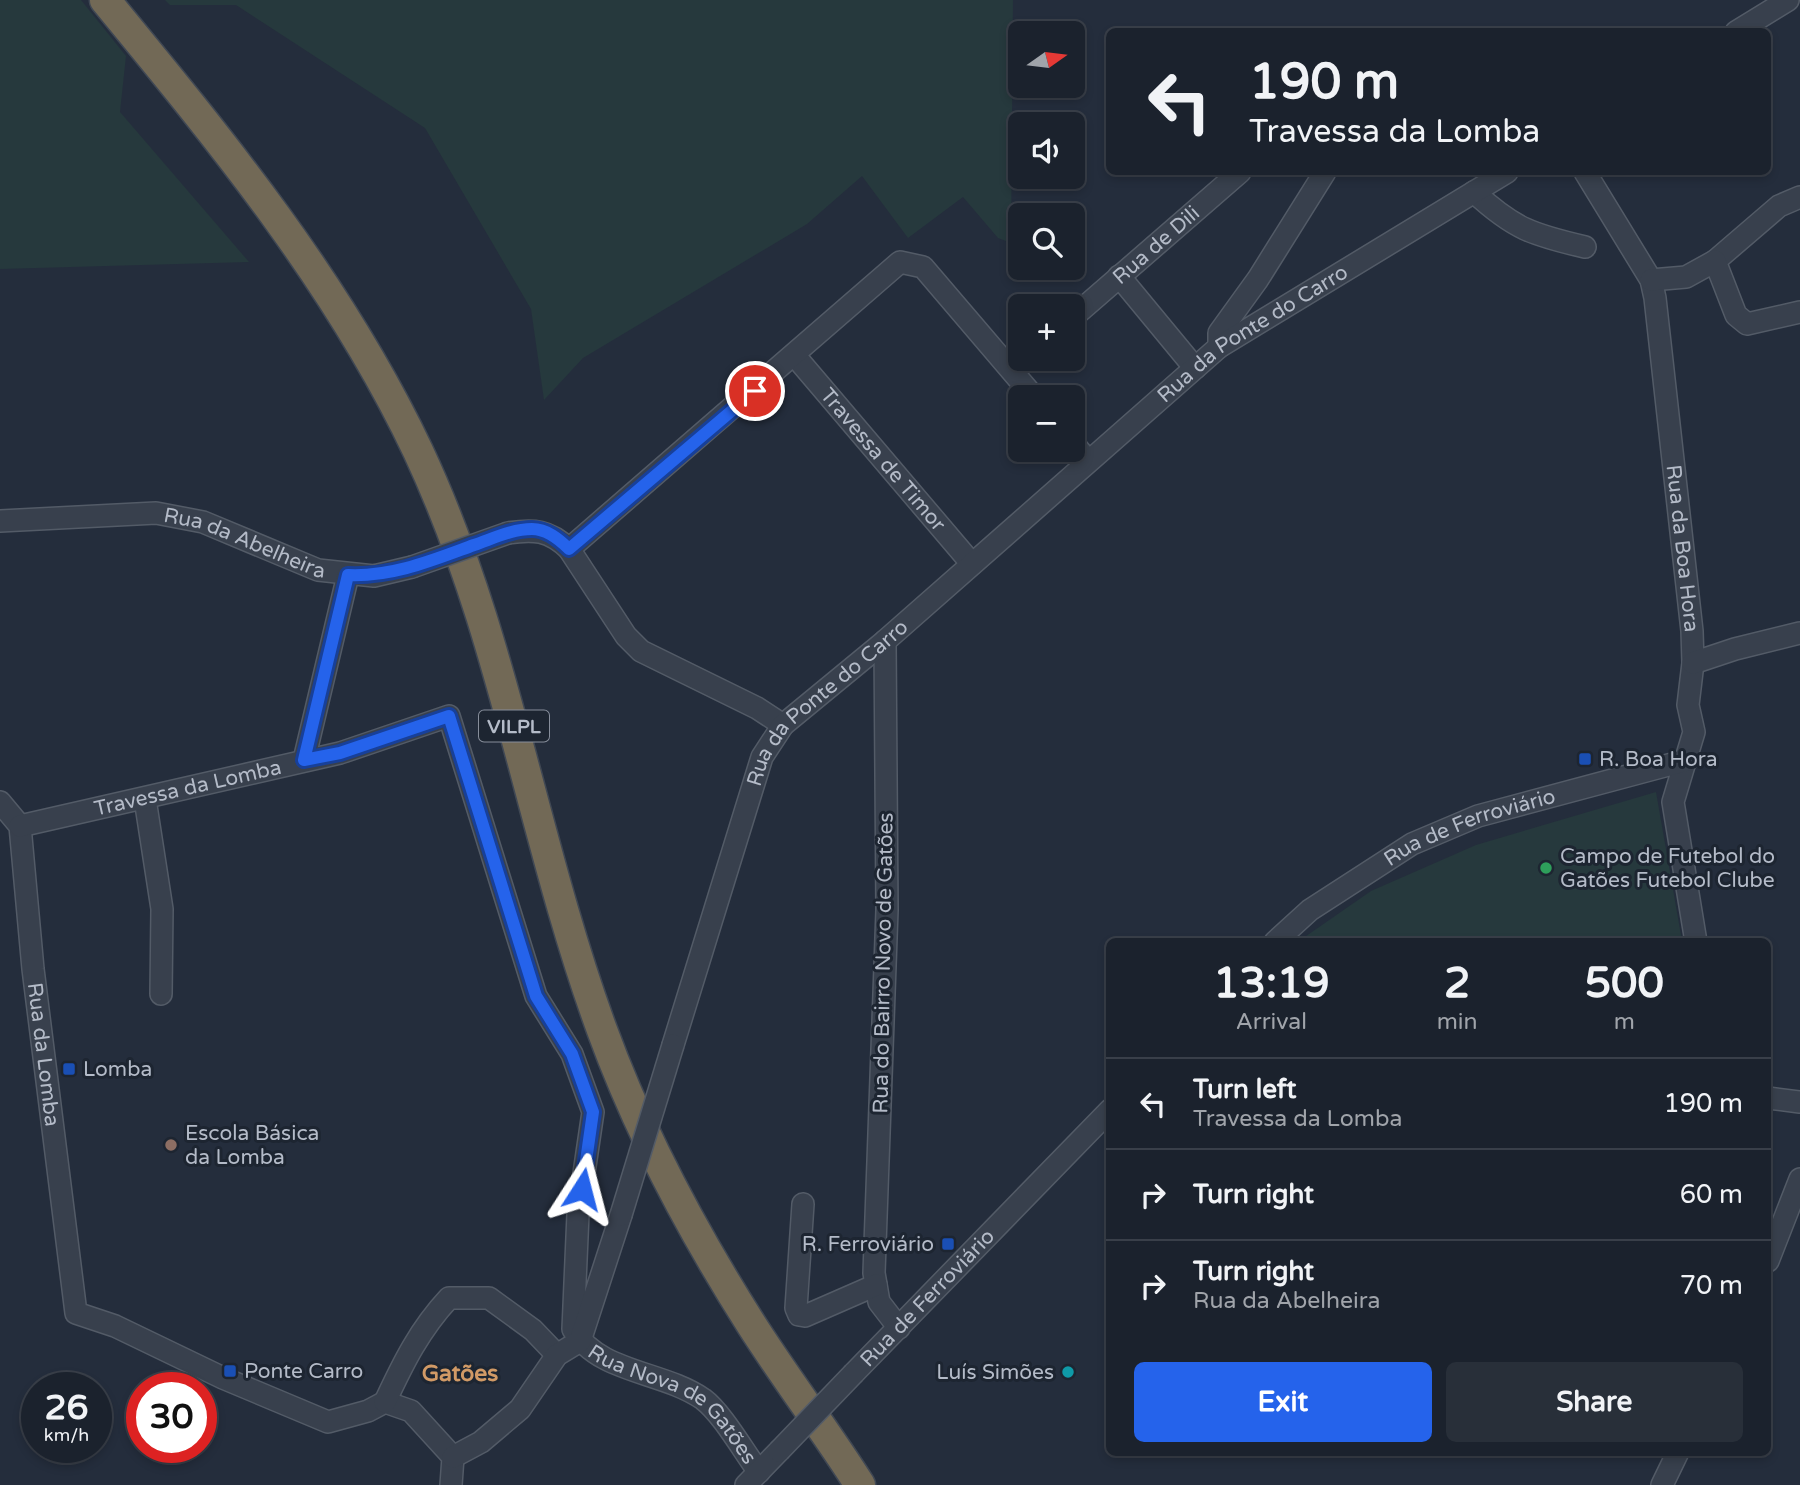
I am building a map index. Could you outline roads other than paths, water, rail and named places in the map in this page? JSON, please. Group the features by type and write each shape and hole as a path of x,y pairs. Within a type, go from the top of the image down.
{"highway":[{"name":"VILPL","path":"106,0 234,159 290,234 342,312 398,410 430,478 477,600 571,935 627,1095 656,1158 704,1247 753,1327 857,1481"}],"street":[{"path":"1742,28 1788,0"},
{"name":"Rua de Dili","path":"1085,306 1237,175"},
{"path":"1219,346 1219,333 1258,279 1323,175"},
{"name":"Rua da Ponte do Carro","path":"580,1341 762,757 783,725 885,641 1219,346 1502,175"},
{"name":"Rua da Boa Hora","path":"1587,175 1651,280 1684,553 1693,663 1688,705 1693,732 1673,802 1695,938"},
{"path":"1474,192 1495,211 1532,234 1585,247"},
{"path":"1651,280 1686,277 1715,261 1779,206 1800,197"},
{"path":"1715,261 1736,316 1747,324 1800,312"},
{"path":"569,549 795,356 900,262 923,267 1008,355"},
{"path":"1119,276 1195,368"},
{"name":"Travessa de Timor","path":"795,356 972,564"},
{"path":"1085,457 1088,461"},
{"name":"Rua da Abelheira","path":"0,521 156,513 202,522 318,570 374,576 412,567 508,533 532,529 546,532 569,549 626,636 641,651 757,708 783,725"},
{"path":"304,760 348,575"},
{"path":"1693,663 1735,649 1800,633"},
{"name":"Rua do Bairro Novo de Gatões","path":"885,641 887,910 876,1285 879,1302 899,1328"},
{"name":"Travessa da Lomba","path":"20,826 340,753 449,716 536,996 572,1054 593,1112 578,1214 572,1313 573,1329 580,1341"},
{"name":"Rua de Ferroviário","path":"1279,938 1310,910 1412,844 1478,816 1687,760"},
{"path":"145,799 162,909 160,994"},
{"path":"0,802 20,826"},
{"name":"Rua da Lomba","path":"20,826 33,969 76,1313 115,1326 223,1378 328,1422 368,1411 385,1402"},
{"path":"1771,1098 1800,1102"},
{"name":"Rua de Ferroviário","path":"752,1478 1106,1114"},
{"path":"1771,1253 1800,1179"},
{"path":"803,1204 796,1308 799,1315 805,1316 876,1285"},
{"path":"451,1485 453,1457 411,1411 385,1402 407,1353 429,1320 450,1298 489,1298 533,1329 557,1355"},
{"path":"453,1457 481,1441 520,1409 557,1355 580,1341"},
{"name":"Rua Nova de Gatões","path":"580,1341 598,1356 680,1385 706,1401 752,1478"},
{"path":"1662,1485 1676,1456"}],"place":[{"name":"R. Boa Hora","path":"1585,759"},
{"name":"Campo de Futebol do Gatões Futebol Clube","path":"1546,868"},
{"name":"Lomba","path":"69,1069"},
{"name":"Escola Básica da Lomba","path":"171,1145"},
{"name":"R. Ferroviário","path":"948,1244"},
{"name":"Ponte Carro","path":"230,1371"},
{"name":"Luís Simões","path":"1068,1372"}],"district":[{"name":"Gatões","path":"460,1373"}]}
